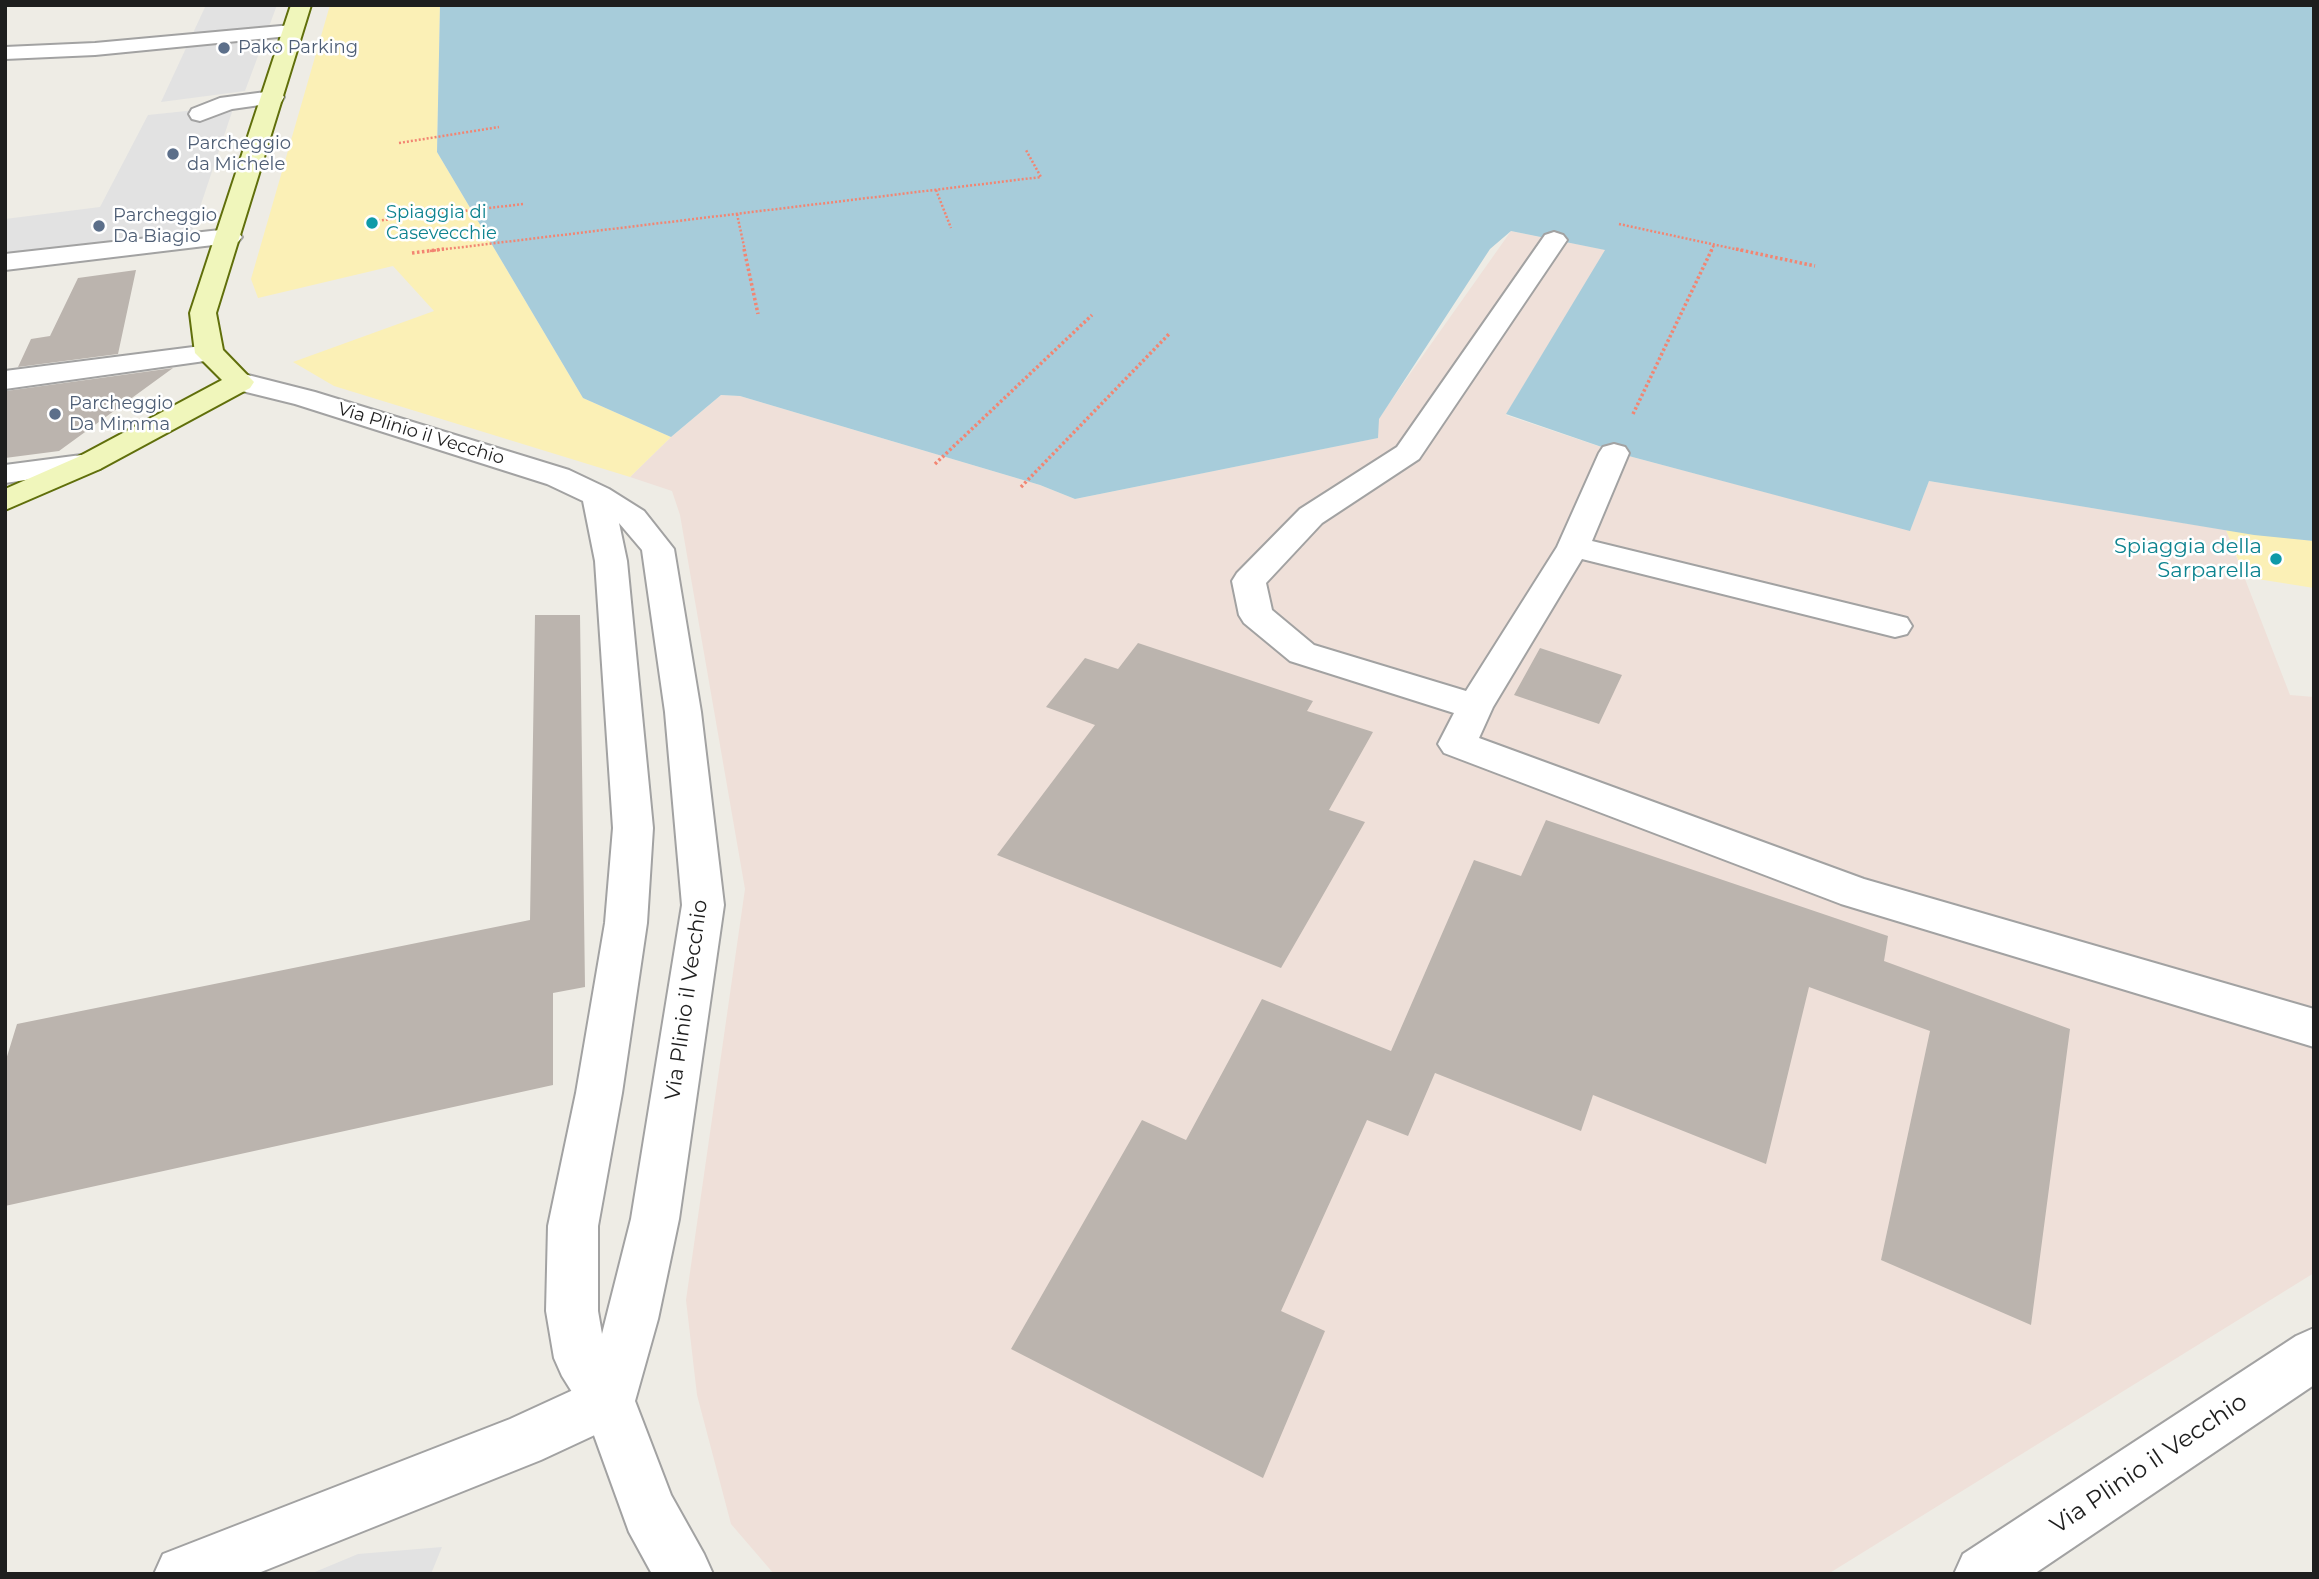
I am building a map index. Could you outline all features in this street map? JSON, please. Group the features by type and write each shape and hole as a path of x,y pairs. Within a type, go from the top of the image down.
{"main road":[{"path":"5,501 89,463 240,382 209,353 203,313 301,5"}],"street":[{"path":"5,52 95,49 292,30"},
{"path":"200,114 228,103 273,97"},
{"path":"5,262 229,237"},
{"path":"1475,707 1302,653 1256,615 1249,581 1311,516 1408,453 1554,240"},
{"path":"5,380 209,353"},
{"name":"Via Plinio il Vecchio","path":"240,382 305,398 558,477 598,496 633,518 658,549 683,712 703,905 655,1219 632,1319 608,1401"},
{"path":"1614,453 1573,547 1475,707 1457,744 1856,893 2314,1028"},
{"path":"5,474 89,463"},
{"path":"598,496 611,561 633,828 626,923 599,1093 573,1226 572,1311 580,1359 608,1401 649,1512 684,1574"},
{"path":"1573,547 1895,626"},
{"name":"Via Plinio il Vecchio","path":"1983,1574 2314,1354"},
{"path":"183,1574 522,1441 608,1401"}],"path":[{"path":"399,143 499,127"},
{"path":"412,253 1041,177 1026,150"},
{"path":"936,190 951,228"},
{"path":"366,222 524,204"},
{"path":"737,214 758,314"},
{"path":"1619,224 1815,266"},
{"path":"1614,453 1714,245"},
{"path":"935,464 1092,315"},
{"path":"1021,487 1170,333"}],"shaded area":[{"name":"Pako Parking","path":"206,5 277,5 245,91 161,102"},
{"path":"234,106 191,234 14,254 5,250 5,219 100,207 148,115"},
{"path":"1511,231 1606,250 1506,415 1625,455 1910,530 1929,481 2226,530 2290,695 2314,697 2314,1273 1828,1574 774,1574 731,1524 697,1395 686,1300 745,889 680,515 672,491 630,477 671,437 721,395 740,396 1040,485 1075,499 1377,438 1378,419"},
{"path":"442,1547 431,1574 310,1574 358,1554"}],"sand":[{"name":"Spiaggia di Casevecchie","path":"330,5 440,5 437,152 583,398 671,437 630,477 334,386 293,362 434,311 393,266 258,298 251,279"},
{"name":"Spiaggia della Sarparella","path":"2226,530 2314,541 2314,588 2245,577"}],"water":[{"path":"440,5 2314,5 2314,541 2254,535 1929,481 1910,531 1625,455 1506,414 1605,250 1511,231 1490,249 1379,419 1378,438 1075,499 1040,485 740,396 721,395 671,437 583,398 437,152"}],"building":[{"path":"136,270 118,354 18,367 31,339 50,336 78,278"},
{"name":"Parcheggio Da Mimma","path":"173,368 59,451 5,458 6,391"},
{"path":"535,615 580,615 585,987 553,993 553,1085 5,1206 5,1063 17,1024 530,920"},
{"path":"1138,643 1313,701 1307,711 1373,732 1329,810 1365,822 1281,968 997,855 1095,725 1046,707 1085,658 1118,669"},
{"path":"1540,648 1622,675 1599,724 1514,695"},
{"path":"1546,820 1888,936 1884,961 2070,1029 2031,1325 1881,1260 1930,1031 1809,987 1766,1164 1593,1095 1581,1131 1435,1073 1408,1136 1367,1120 1281,1311 1325,1331 1263,1478 1011,1349 1142,1120 1186,1140 1262,999 1391,1051 1474,860 1521,876"}],"place":[{"name":"Pako Parking","path":"224,48"},
{"name":"Parcheggio da Michele","path":"173,154"},
{"name":"Spiaggia di Casevecchie","path":"372,223"},
{"name":"Parcheggio Da Biagio","path":"99,226"},
{"name":"Parcheggio Da Mimma","path":"55,414"},
{"name":"Spiaggia della Sarparella","path":"2276,559"}]}
